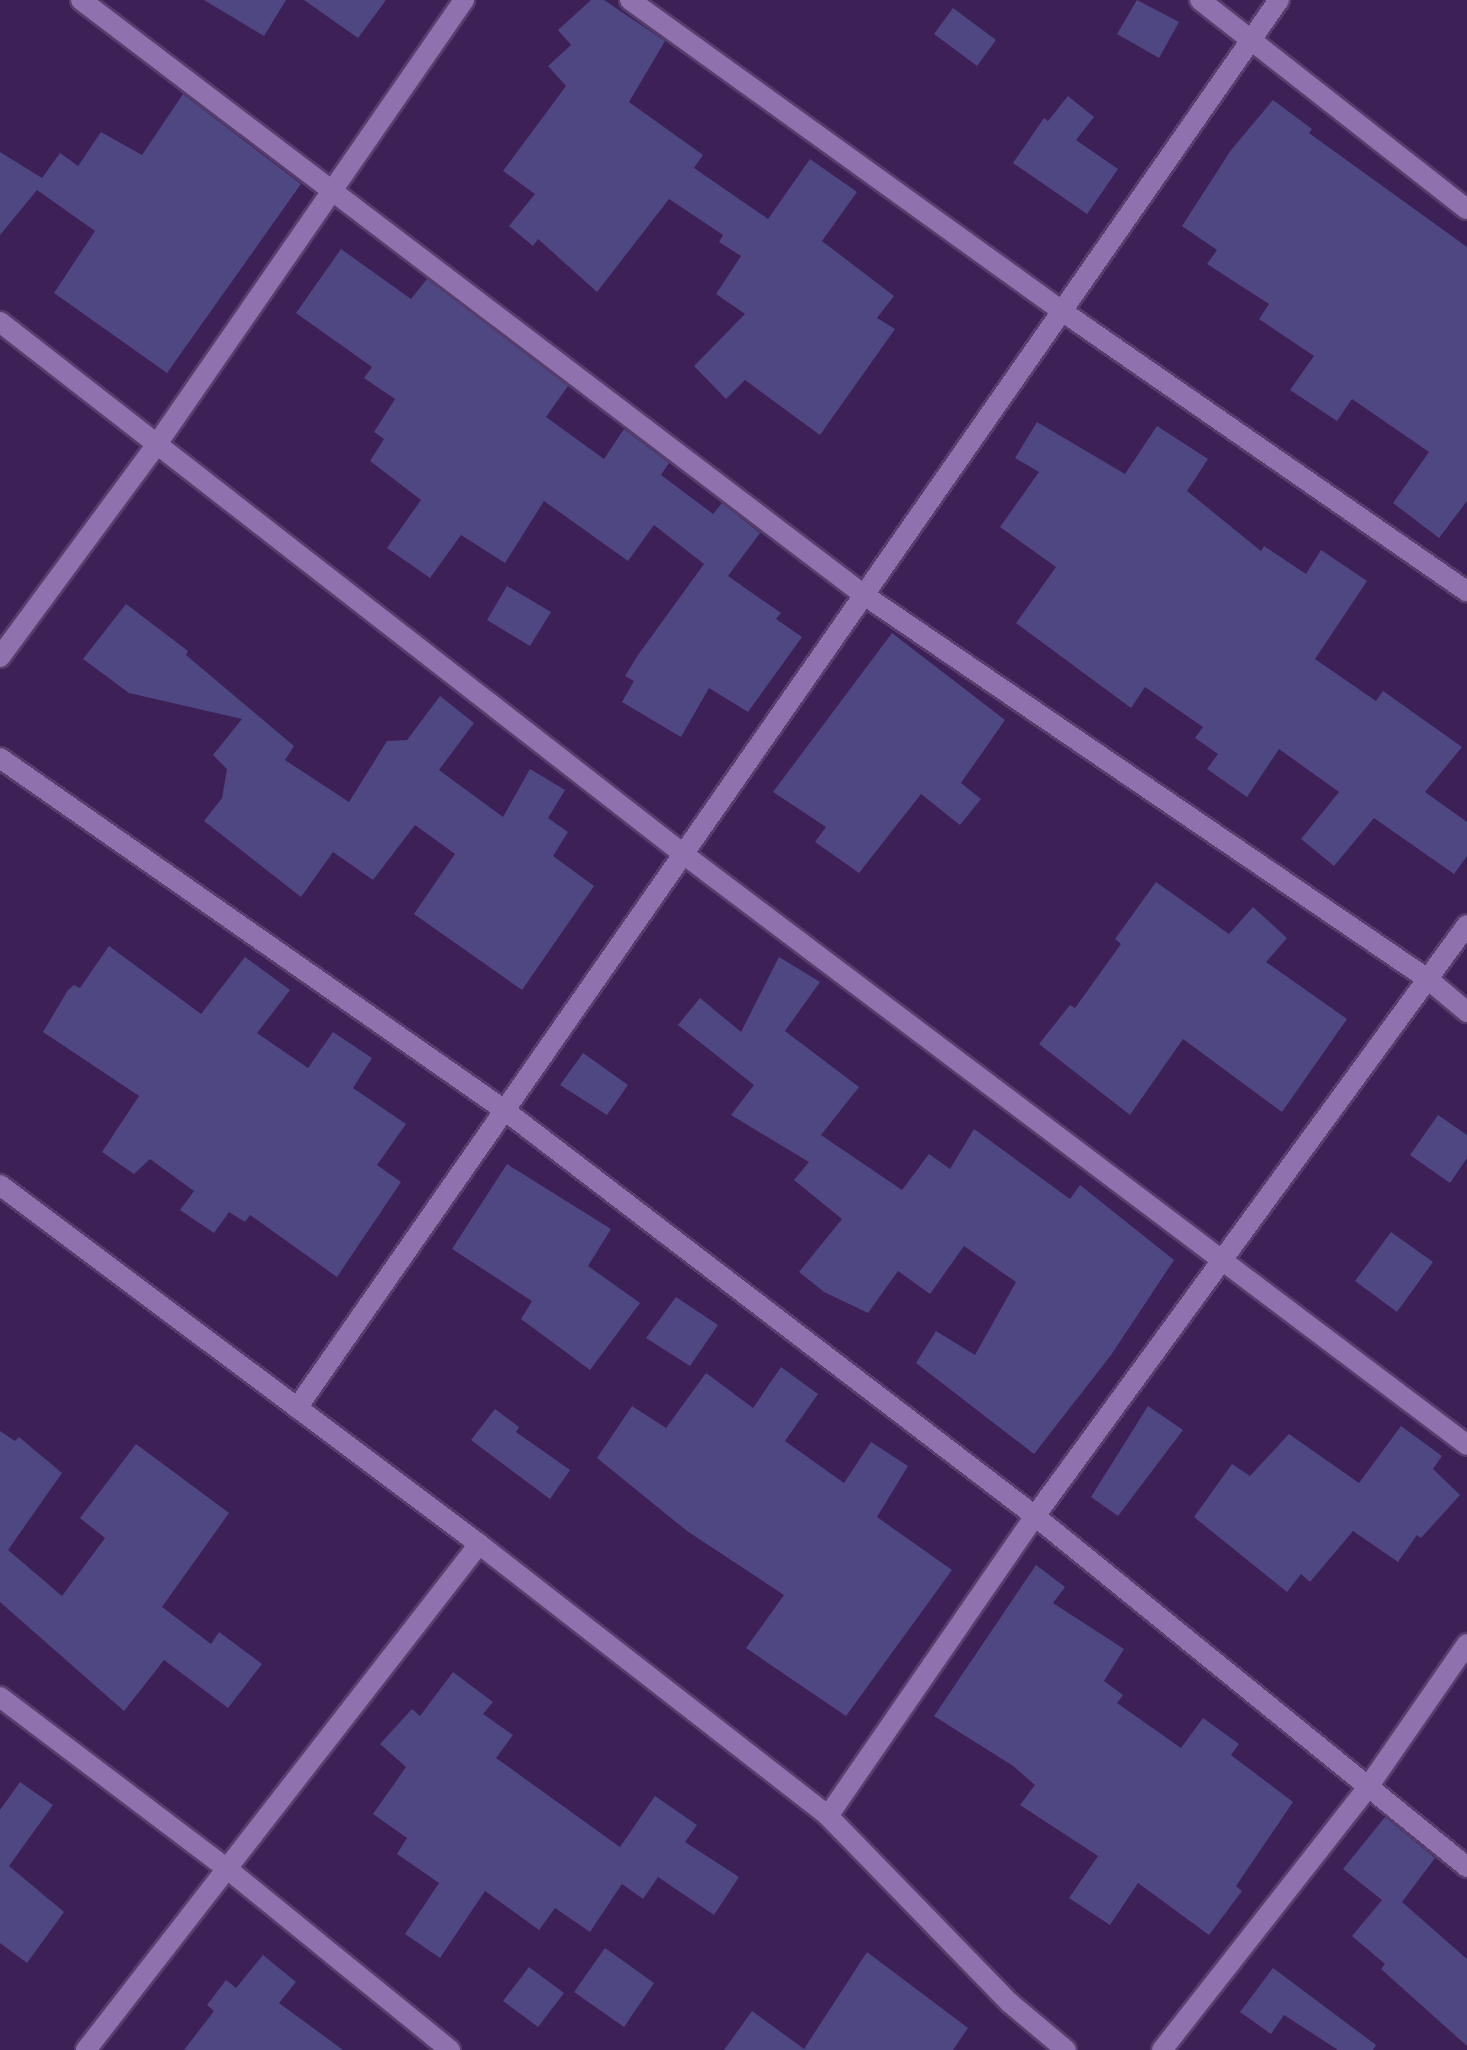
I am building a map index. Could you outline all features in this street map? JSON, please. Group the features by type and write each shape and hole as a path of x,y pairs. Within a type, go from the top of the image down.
{"street":[{"path":"81,0 333,188 864,595 1429,980 1467,1012"},
{"path":"0,657 157,444 464,0"},
{"path":"630,0 1059,309 1467,591"},
{"path":"1200,0 1467,209"},
{"path":"297,1408 503,1109 686,856 1059,309 1279,0"},
{"path":"0,322 686,856 1467,1445"},
{"path":"0,758 503,1109 1035,1516 1467,1867"},
{"path":"828,1816 1035,1516 1467,925"},
{"path":"0,1185 479,1544 828,1816 1010,2003 1066,2050"},
{"path":"86,2050 225,1867 479,1544"},
{"path":"1162,2050 1368,1787 1467,1644"},
{"path":"0,1697 225,1867 450,2050"}],"building":[{"path":"204,0 286,0 264,36"},
{"path":"304,0 386,0 358,38"},
{"path":"591,0 604,0 665,41 629,102 703,155 694,168 768,219 810,159 857,192 822,241 894,296 877,318 895,329 820,435 745,380 726,399 694,366 745,314 716,294 741,256 719,242 723,235 669,199 597,292 538,239 533,246 509,226 535,194 503,171 566,86 548,66 571,45 558,30"},
{"path":"1137,0 1179,22 1159,58 1117,34"},
{"path":"953,8 996,40 977,66 934,34"},
{"path":"183,94 301,184 167,373 54,293 95,231 37,190 0,235 0,152 42,178 60,153 78,166 101,132 142,155"},
{"path":"1068,96 1094,117 1076,140 1118,169 1087,214 1013,163 1044,118 1048,121"},
{"path":"1273,100 1312,129 1309,133 1467,247 1467,501 1439,538 1393,503 1429,452 1352,399 1337,421 1290,390 1314,356 1259,319 1269,304 1207,264 1217,250 1182,226 1231,150"},
{"path":"341,249 411,299 427,279 568,386 546,417 604,459 624,429 669,463 661,475 713,514 722,503 760,533 728,576 781,613 776,619 802,637 748,712 709,688 681,737 622,702 634,681 625,676 704,564 654,525 628,561 544,501 505,563 461,535 430,578 387,548 421,500 370,461 384,439 374,432 395,399 364,378 372,367 296,313"},
{"path":"1037,422 1125,474 1157,426 1208,459 1187,491 1261,551 1264,546 1306,574 1321,550 1367,581 1315,659 1376,701 1383,691 1462,747 1425,792 1467,822 1467,856 1454,874 1374,818 1334,866 1301,839 1339,792 1279,749 1247,797 1207,769 1218,754 1195,738 1203,727 1145,687 1131,708 1016,623 1056,567 1000,527 1039,472 1015,458"},
{"path":"507,586 551,612 530,646 487,620"},
{"path":"126,604 188,651 186,655 294,746 285,760 349,802 387,741 407,740 440,696 474,723 439,770 503,817 530,769 565,790 548,818 568,832 553,856 594,886 522,990 414,914 455,854 415,825 373,880 333,852 301,897 204,821 222,798 227,769 213,755 242,719 129,693 83,659"},
{"path":"892,633 1005,720 961,783 981,799 960,825 921,794 859,873 815,842 826,827 773,792"},
{"path":"1156,882 1229,934 1253,907 1287,938 1266,962 1347,1019 1282,1112 1183,1039 1130,1115 1039,1044 1070,1005 1075,1008 1121,944 1115,939"},
{"path":"109,946 201,1014 245,957 290,990 257,1033 308,1068 333,1032 372,1058 353,1088 406,1124 377,1165 401,1182 337,1277 250,1215 245,1222 229,1212 214,1233 180,1210 194,1191 150,1159 134,1174 102,1152 139,1096 43,1032 68,990 74,985 80,988"},
{"path":"779,957 820,982 785,1031 859,1087 821,1135 902,1190 929,1154 950,1169 974,1129 1070,1199 1080,1185 1174,1260 1111,1355 1034,1454 916,1363 936,1331 975,1355 1016,1282 964,1246 930,1294 898,1271 868,1313 824,1292 799,1272 842,1219 794,1180 809,1162 731,1115 754,1085 678,1025 700,998 741,1032"},
{"path":"583,1053 628,1085 607,1115 560,1085"},
{"path":"1438,1115 1467,1135 1467,1158 1450,1183 1410,1155"},
{"path":"507,1164 611,1229 588,1266 640,1303 590,1370 521,1319 532,1301 452,1249"},
{"path":"1391,1232 1433,1262 1397,1312 1355,1281"},
{"path":"676,1297 718,1325 690,1366 646,1338"},
{"path":"781,1367 818,1394 785,1441 844,1483 871,1442 908,1466 877,1517 952,1570 846,1716 746,1648 784,1595 687,1531 597,1458 632,1406 666,1428 706,1373 753,1408"},
{"path":"1148,1406 1183,1430 1118,1516 1091,1497"},
{"path":"495,1409 519,1427 516,1432 570,1470 550,1499 471,1440"},
{"path":"1401,1426 1442,1456 1433,1469 1460,1495 1421,1538 1417,1535 1398,1562 1353,1531 1310,1582 1301,1574 1287,1592 1194,1517 1232,1464 1250,1476 1289,1434 1359,1483"},
{"path":"0,1431 15,1441 19,1437 62,1473 8,1550 62,1596 105,1538 80,1518 136,1444 229,1513 162,1607 211,1644 219,1632 262,1664 228,1708 164,1660 124,1711 0,1602"},
{"path":"1036,1565 1065,1587 1053,1603 1124,1649 1104,1681 1123,1695 1117,1703 1181,1748 1203,1718 1239,1744 1231,1755 1293,1802 1236,1886 1242,1891 1209,1935 1138,1883 1110,1925 1069,1898 1098,1856 1020,1805 1035,1785 1013,1766 934,1716"},
{"path":"453,1672 493,1702 483,1714 513,1735 496,1758 620,1847 655,1796 697,1825 685,1842 739,1877 714,1915 658,1877 643,1899 622,1884 590,1932 555,1908 539,1930 485,1891 440,1958 405,1934 439,1883 397,1854 407,1838 373,1814 406,1767 380,1744 412,1709 420,1716"},
{"path":"20,1782 53,1805 9,1866 64,1912 27,1963 0,1943 0,1810"},
{"path":"1385,1817 1435,1858 1402,1902 1467,1959 1467,2046 1381,1969 1385,1964 1352,1936 1382,1900 1343,1869"},
{"path":"605,1948 654,1983 624,2027 574,1992"},
{"path":"867,1952 968,2028 953,2050 724,2050 752,2011 804,2049"},
{"path":"263,1955 296,1982 279,2003 343,2050 184,2050 214,2011 207,2005 226,1980 236,1988"},
{"path":"529,1967 564,1993 538,2027 503,2001"},
{"path":"1273,1968 1376,2045 1373,2050 1338,2050 1284,2015 1271,2034 1240,2012"}]}
